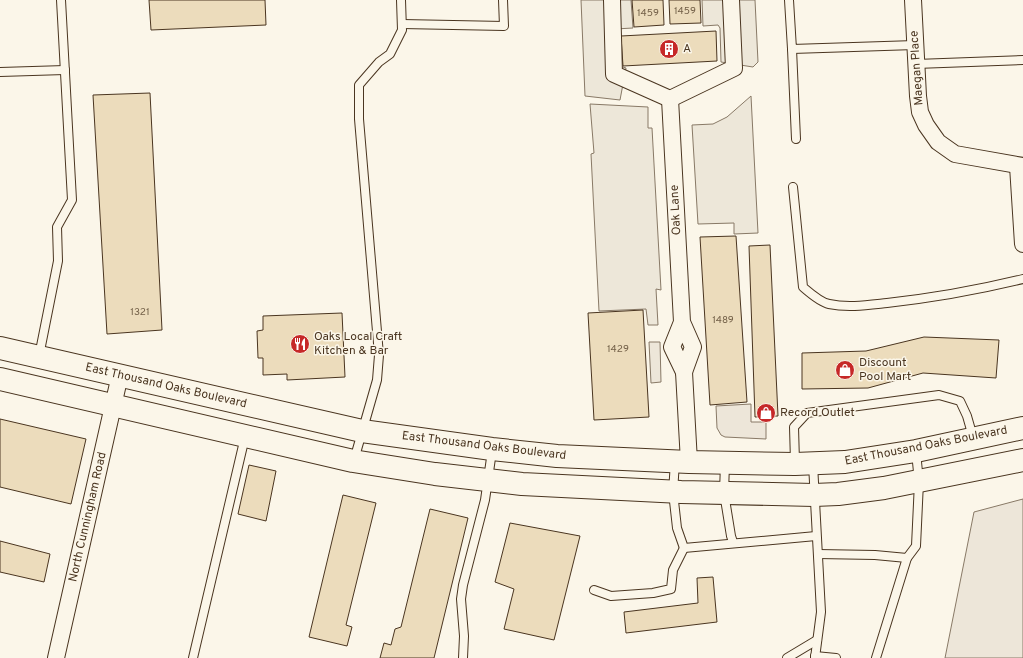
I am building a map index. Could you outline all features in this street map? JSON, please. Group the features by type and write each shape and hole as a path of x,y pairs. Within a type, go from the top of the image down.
{"main road":[{"name":"East Thousand Oaks Boulevard","path":"0,348 362,431 492,449 557,456 682,462 804,464 844,462 916,450 1023,428"},
{"path":"0,379 353,461 435,474 548,486 673,492 814,495 838,494 919,482 1023,460"}],"street":[{"path":"612,0 614,74 670,99 734,68 731,0"},
{"name":"Maegan Place","path":"913,0 920,112 926,125 938,142 955,154 1021,166 1023,244"},
{"name":"Oak Lane","path":"670,99 682,322 672,347 684,372 682,462"},
{"name":"North Cunningham Road","path":"56,658 120,375"}],"lane":[{"path":"38,357 58,261 57,226 72,200 61,0"},
{"path":"353,461 377,380 379,355 359,119 359,85 379,62 390,54 402,30 401,0"},
{"path":"402,24 504,26 503,0"},
{"path":"789,0 796,138"},
{"path":"792,49 915,45"},
{"path":"916,64 1023,60"},
{"path":"0,72 65,70"},
{"path":"793,187 804,287 811,294 827,304 852,306 923,299 986,288 1023,279"},
{"path":"836,658 815,657 821,612 814,495 794,427 807,413 939,395 960,401 967,416 973,438"},
{"path":"194,658 245,436"},
{"path":"463,658 464,636 461,599 462,585 485,500 492,449"},
{"path":"876,658 907,558 916,546 919,482 916,450"},
{"path":"594,590 611,596 653,593 671,589 673,570 684,548 677,528 673,492 682,462"},
{"path":"725,462 724,493 733,542"},
{"path":"684,548 733,542 816,536"},
{"path":"818,554 875,555 907,558"},
{"path":"787,658 817,640"}],"shaded area":[{"path":"581,0 631,0 633,28 615,29 616,65 626,68 620,100 585,96"},
{"path":"702,0 755,0 758,62 753,67 721,62 720,28 718,25 703,26"},
{"path":"751,96 758,233 734,234 734,223 698,224 692,125 713,124 727,117"},
{"path":"590,104 648,107 648,128 652,128 661,290 656,289 658,325 648,325 646,309 599,311 591,154 594,153"},
{"path":"649,342 660,342 661,382 651,383"},
{"path":"751,404 751,422 766,422 766,439 725,437 721,435 717,428 716,406"},
{"path":"1023,499 1023,658 945,658 974,512"}],"building":[{"path":"149,0 265,0 266,25 151,30"},
{"path":"632,0 663,0 664,25 634,27"},
{"path":"669,0 700,0 701,23 670,24"},
{"name":"A","path":"716,31 717,61 623,66 621,36"},
{"path":"150,93 162,330 107,334 93,95"},
{"path":"736,236 747,402 710,405 700,237"},
{"path":"770,245 778,416 755,417 749,246"},
{"path":"643,310 649,417 594,420 588,313"},
{"name":"Oaks Local Craft Kitchen & Bar","path":"342,313 345,377 287,380 287,374 263,375 263,358 258,358 257,331 263,330 263,316"},
{"path":"924,337 999,340 996,378 923,373 868,388 802,389 802,353 866,351"},
{"path":"0,419 86,439 71,504 0,487"},
{"path":"249,465 276,471 266,521 238,514"},
{"path":"343,495 376,503 346,625 352,627 347,646 309,637"},
{"path":"430,509 468,518 434,658 380,658 384,643 391,645 395,629 401,627"},
{"path":"510,523 580,536 554,640 504,629 514,589 495,582"},
{"path":"0,541 50,554 44,582 0,572"},
{"path":"713,577 717,622 626,633 624,612 698,603 697,578"}],"place":[{"name":"A","path":"669,49"},
{"name":"Oaks Local Craft Kitchen & Bar","path":"300,344"},
{"name":"Discount Pool Mart","path":"845,370"},
{"name":"Record Outlet","path":"766,413"}]}
